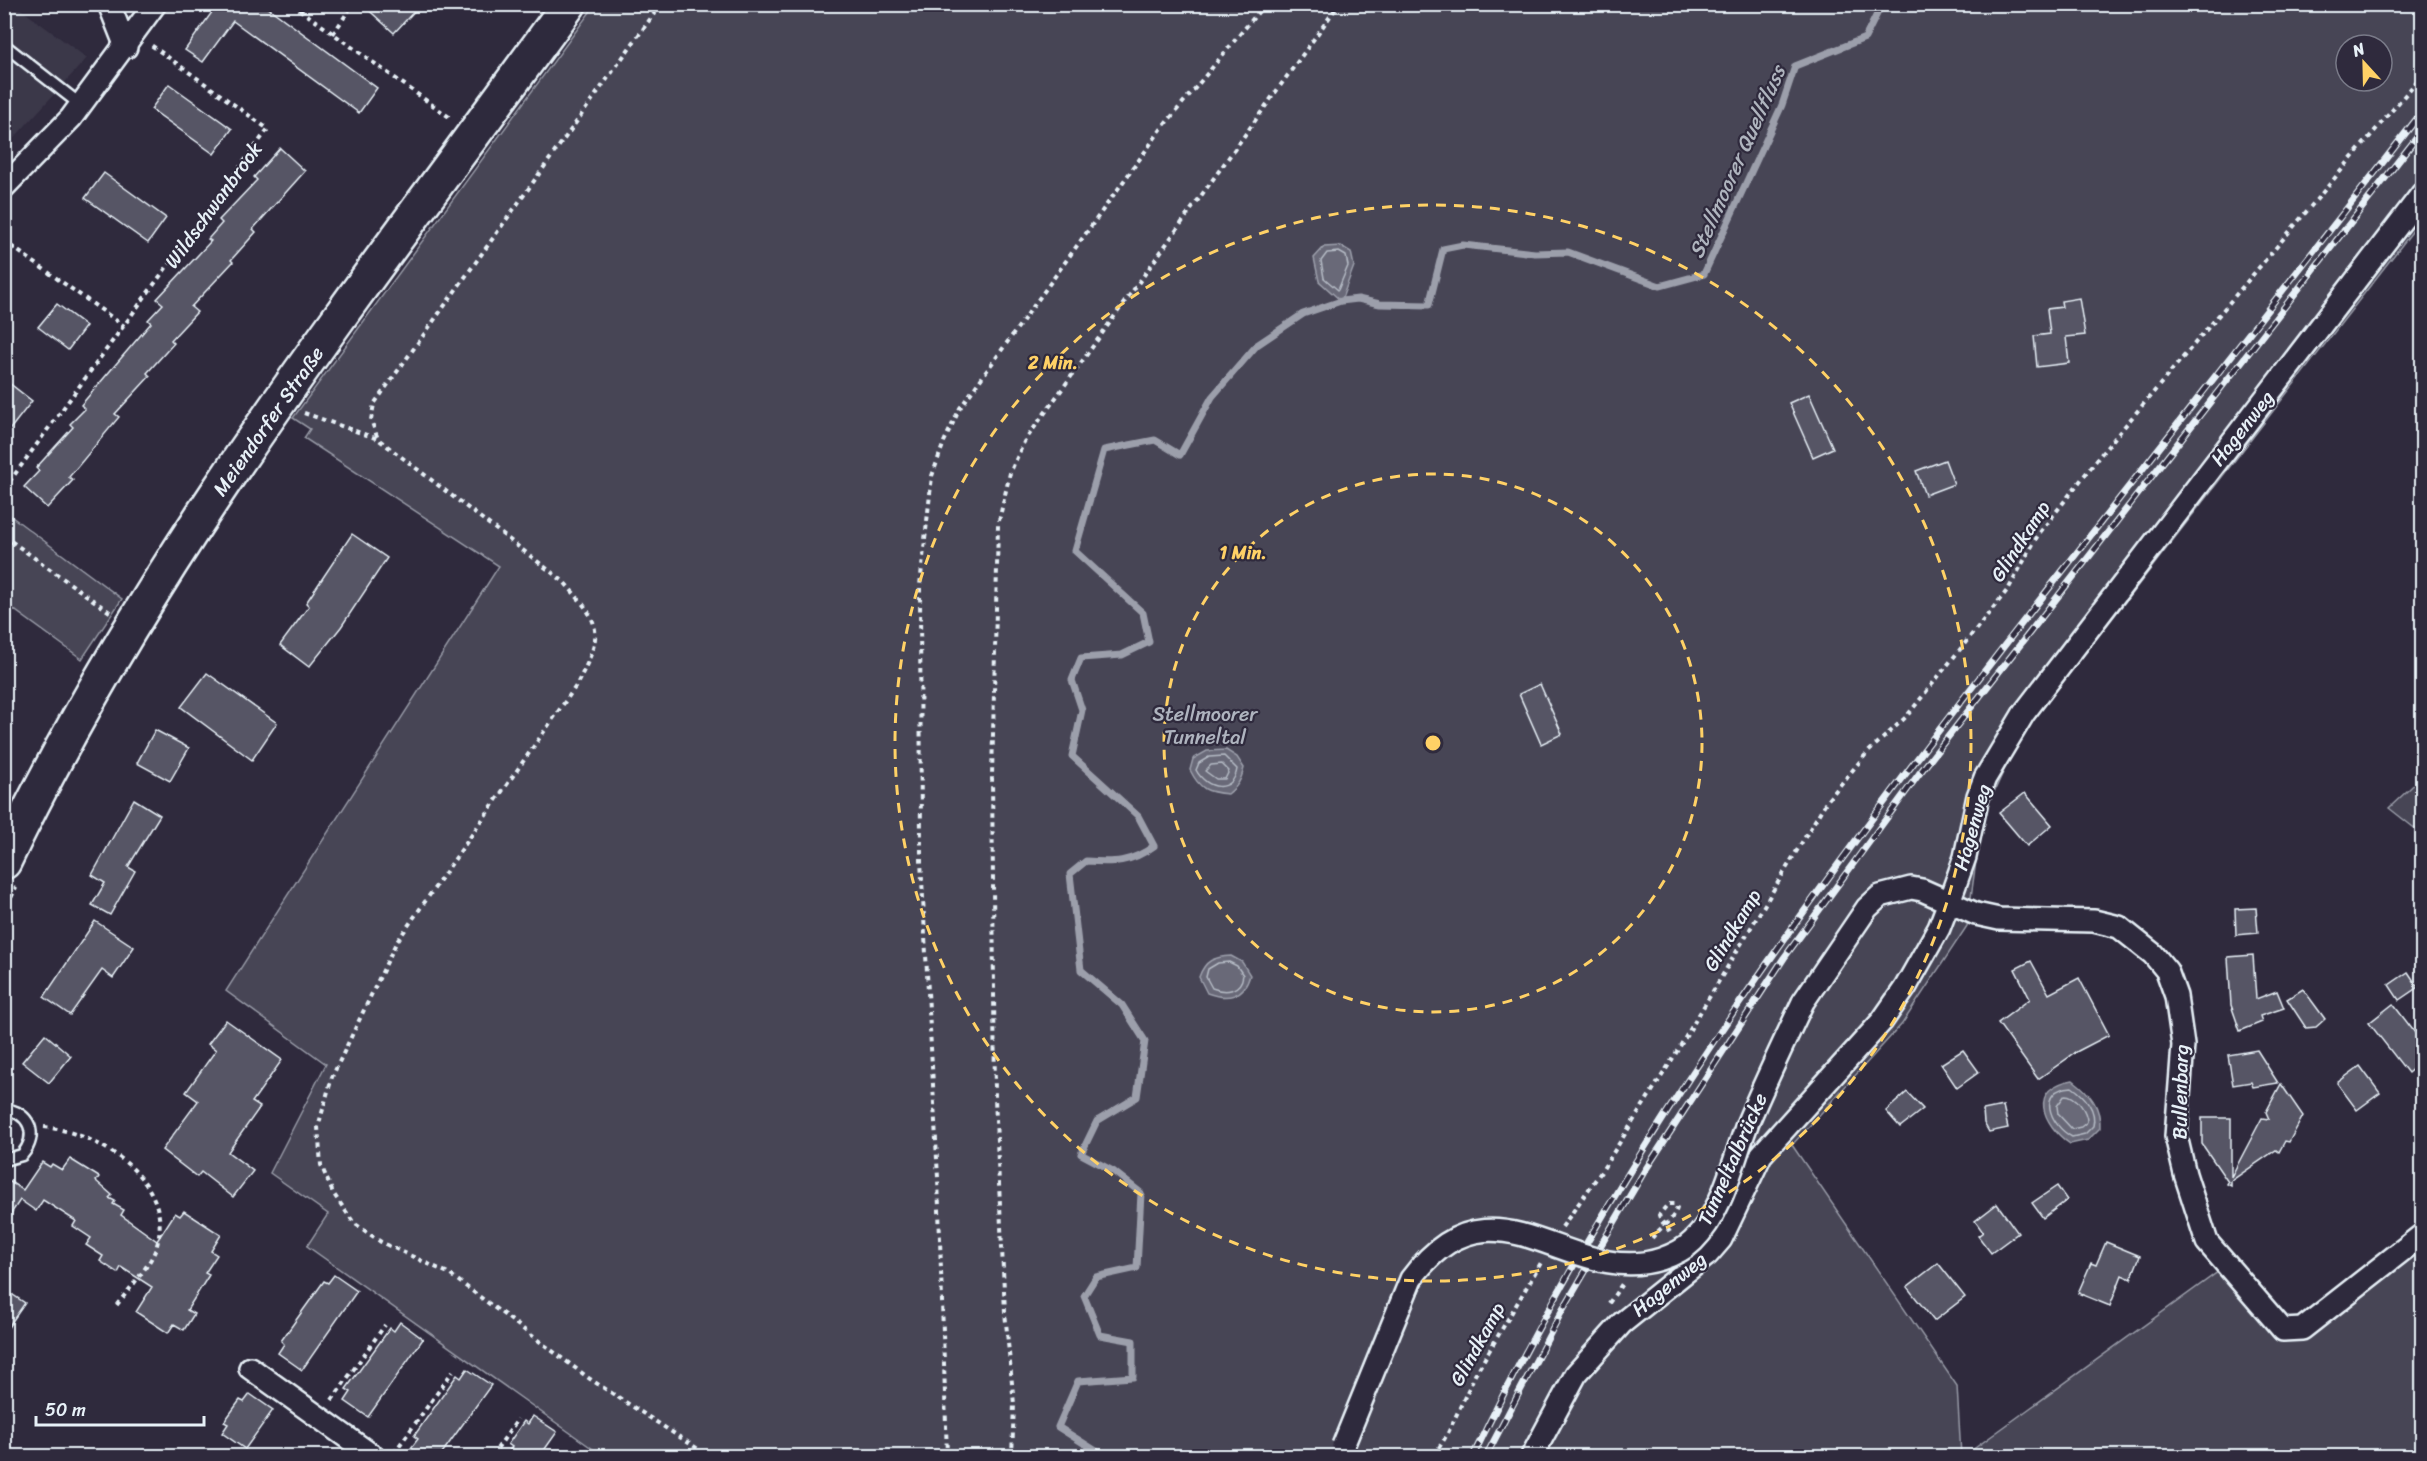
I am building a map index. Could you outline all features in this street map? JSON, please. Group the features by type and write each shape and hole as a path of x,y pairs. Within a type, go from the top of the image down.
{"main road":[{"name":"Meiendorfer Straße","path":"4,862 54,761 163,573 283,397 569,4"}],"street":[{"path":"109,4 130,40"},
{"path":"4,187 81,105 155,4"},
{"name":"Hagenweg","path":"1532,1456 1576,1374 1594,1351 1622,1323 1708,1254 1720,1239 1761,1155 1882,1021 1934,938 1965,857 1978,796 2010,733 2422,194"},
{"name":"Tunneltalbrücke","path":"1340,1451 1412,1279 1437,1251 1467,1235 1502,1230 1531,1236 1574,1252 1623,1265 1639,1265 1670,1256 1693,1241 1707,1221 1721,1193 1757,1101 1803,1002 1854,925 1880,896 1911,888 1949,902"},
{"name":"Bullenbarg","path":"1949,902 1976,914 1999,919 2094,921 2119,927 2136,939 2167,971 2176,996 2183,1045 2176,1136 2185,1174 2207,1242 2283,1330 2302,1329 2422,1235"},
{"path":"250,1368 373,1456"}],"lane":[{"path":"4,45 81,105"},
{"path":"4,1109 16,1111 25,1117 31,1127 29,1147 13,1160 4,1160"}],"path":[{"path":"292,4 474,135"},
{"path":"333,34 353,4"},
{"path":"378,440 371,420 374,404 661,4"},
{"path":"947,1456 938,1178 921,861 920,585 932,477 944,442 960,408 1162,128 1265,4"},
{"path":"1012,1456 1014,1404 1005,1312 995,1098 992,776 998,525 1010,473 1024,442 1339,4"},
{"name":"Wildschwanbrook","path":"4,489 268,129 130,40"},
{"name":"Glindkamp","path":"1558,1234 1670,1063 1826,802 1867,753 1906,717 2010,588 2038,535 2102,453 2422,75"},
{"path":"4,241 124,326"},
{"path":"296,408 305,414 378,440 563,581 587,608 597,631 594,651 576,686 396,943 332,1077 318,1127 321,1165 333,1193 354,1223 381,1242 448,1274 590,1379 709,1456"},
{"path":"4,536 131,628"},
{"path":"31,1127 50,1128 95,1143 135,1170 147,1185 157,1213 157,1246 116,1306"},
{"path":"1669,1219 1676,1213 1677,1208 1674,1204 1668,1204 1659,1215 1669,1230"},
{"name":"Glindkamp","path":"1434,1456 1448,1433 1475,1375 1546,1254"},
{"path":"319,1418 385,1324"},
{"path":"391,1456 453,1371"},
{"path":"492,1456 518,1419"}],"shaded area":[{"path":"5,5 15,5 87,58 5,148"}],"green space":[{"name":"Stellmoorer Tunneltal","path":"595,5 2422,5 2422,219 2018,740 1982,818 1967,926 1902,1024 1792,1145 1957,1386 1961,1456 603,1456 307,1246 328,1214 270,1173 326,1064 226,991 499,566 304,438 310,429 293,418"},
{"path":"4,511 122,599 82,659 5,603"},
{"path":"2422,777 2422,834 2389,808"},
{"path":"2422,1225 2422,1456 1964,1456 2233,1261 2289,1326"}],"water":[{"path":"1341,246 1351,252 1354,266 1341,301 1319,281 1314,258 1324,247"},
{"path":"1226,750 1237,757 1244,768 1239,782 1228,794 1205,789 1197,782 1190,770 1193,759 1207,751"},
{"path":"1231,956 1242,962 1250,975 1244,988 1239,993 1228,996 1207,993 1199,977 1204,967 1211,960"},
{"path":"2073,1080 2093,1101 2099,1113 2100,1128 2088,1140 2070,1144 2052,1127 2044,1108 2044,1098 2059,1084"}],"building":[{"path":"210,4 263,4 377,88 359,113 233,21 203,62 185,50 215,8"},
{"path":"362,4 421,4 394,33"},
{"path":"169,84 232,129 214,154 151,109"},
{"path":"280,148 305,171 253,229 256,232 231,260 233,262 191,307 197,312 171,340 174,343 147,373 150,376 115,414 119,417 69,477 73,480 47,508 24,487 39,471 36,468 73,427 70,424 85,409 81,405 151,323 148,320 163,304 157,299 211,241 208,239 222,223 219,220 257,180 254,177"},
{"path":"104,173 166,218 148,243 85,198"},
{"path":"2079,298 2085,335 2066,337 2069,363 2037,367 2034,336 2050,334 2047,309 2062,307 2061,301"},
{"path":"57,304 86,326 68,350 38,327"},
{"path":"4,379 32,401 4,437"},
{"path":"1809,394 1833,448 1813,457 1789,403"},
{"path":"1945,460 1954,484 1925,495 1916,471"},
{"path":"352,534 387,558 341,627 309,667 280,645 309,606 306,603"},
{"path":"207,673 277,723 252,760 181,707"},
{"path":"1540,684 1562,734 1541,744 1519,694"},
{"path":"155,730 189,748 170,781 137,763"},
{"path":"2025,793 2052,825 2027,846 1999,813"},
{"path":"134,799 160,815 128,867 135,871 110,915 92,905 105,883 92,875"},
{"path":"2256,908 2258,933 2236,935 2235,909"},
{"path":"95,921 134,947 113,978 102,970 70,1015 44,997"},
{"path":"2253,955 2256,999 2277,991 2284,1008 2260,1016 2262,1022 2240,1031 2231,1005 2228,957"},
{"path":"2031,961 2049,994 2079,978 2109,1035 2078,1051 2038,1079 1998,1023 2030,999 2015,969"},
{"path":"2408,972 2418,987 2399,1000 2389,985"},
{"path":"2303,989 2325,1019 2316,1027 2306,1028 2287,999"},
{"path":"2393,1004 2422,1042 2422,1061 2408,1073 2369,1023"},
{"path":"226,1020 282,1060 252,1102 260,1107 228,1152 253,1171 233,1197 201,1172 197,1177 162,1150 198,1101 186,1092 216,1050 208,1044"},
{"path":"45,1034 71,1056 49,1083 22,1062"},
{"path":"1963,1050 1979,1072 1957,1088 1941,1064"},
{"path":"2257,1050 2278,1083 2253,1087 2251,1082 2233,1085 2228,1055"},
{"path":"2360,1066 2380,1093 2357,1110 2337,1083"},
{"path":"2281,1084 2303,1116 2289,1142 2285,1141 2279,1152 2276,1150 2231,1181 2231,1186 2227,1184 2228,1182 2202,1144 2202,1118 2231,1118 2231,1177 2262,1118 2269,1119 2266,1112"},
{"path":"1907,1092 1923,1109 1900,1127 1886,1111"},
{"path":"2003,1106 2008,1128 1989,1132 1984,1123 1983,1110"},
{"path":"70,1159 99,1177 96,1181 112,1195 109,1198 115,1201 113,1204 124,1210 121,1215 157,1241 175,1213 180,1216 184,1211 221,1235 211,1251 217,1255 205,1273 209,1275 187,1310 194,1314 184,1330 174,1324 168,1333 136,1312 152,1287 121,1267 118,1273 100,1261 103,1256 86,1245 91,1238 73,1226 76,1221 43,1200 36,1211 20,1200 4,1224 4,1178 23,1190 42,1162 50,1167 52,1164 62,1170"},
{"path":"2057,1186 2067,1200 2043,1218 2032,1203"},
{"path":"1997,1204 2018,1233 1991,1253 1978,1236 1983,1232 1975,1221"},
{"path":"2106,1242 2140,1256 2131,1279 2122,1275 2110,1306 2078,1293 2091,1263 2096,1265"},
{"path":"1938,1263 1965,1297 1934,1321 1907,1287"},
{"path":"334,1275 357,1291 302,1370 278,1353 284,1344 281,1341 324,1281 328,1283"},
{"path":"4,1289 25,1303 4,1333"},
{"path":"400,1322 423,1339 368,1417 345,1401 351,1392 346,1389 390,1328 394,1331"},
{"path":"467,1369 491,1385 440,1456 423,1456 411,1448 418,1439 414,1436 457,1375 461,1378"},
{"path":"250,1394 273,1410 245,1449 222,1433 228,1424 224,1422 240,1400 244,1402"},
{"path":"533,1416 557,1432 540,1456 505,1456 512,1447 508,1444 524,1421 528,1424"}],"waterway":[{"name":"Stellmoorer Quellfluss","path":"1104,1456 1058,1427 1078,1381 1133,1377 1133,1341 1100,1335 1084,1296 1096,1277 1137,1268 1141,1193 1113,1171 1081,1154 1097,1121 1137,1097 1145,1041 1122,1005 1081,970 1070,874 1086,861 1122,861 1146,852 1154,846 1138,816 1072,756 1082,710 1072,680 1081,658 1122,655 1149,642 1143,613 1075,551 1104,450 1155,440 1180,455 1212,397 1257,345 1303,314 1341,301 1358,299 1380,304 1429,305 1443,249 1463,245 1535,253 1568,252 1660,286 1704,274 1782,105 1795,66 1865,38 1882,4"}],"railway":[{"path":"1473,1456 1533,1339 1598,1224 1667,1113 1815,896 1973,686 2422,112"},
{"path":"1486,1456 1562,1311 1644,1172 1784,958 1919,774 2422,131"}]}
